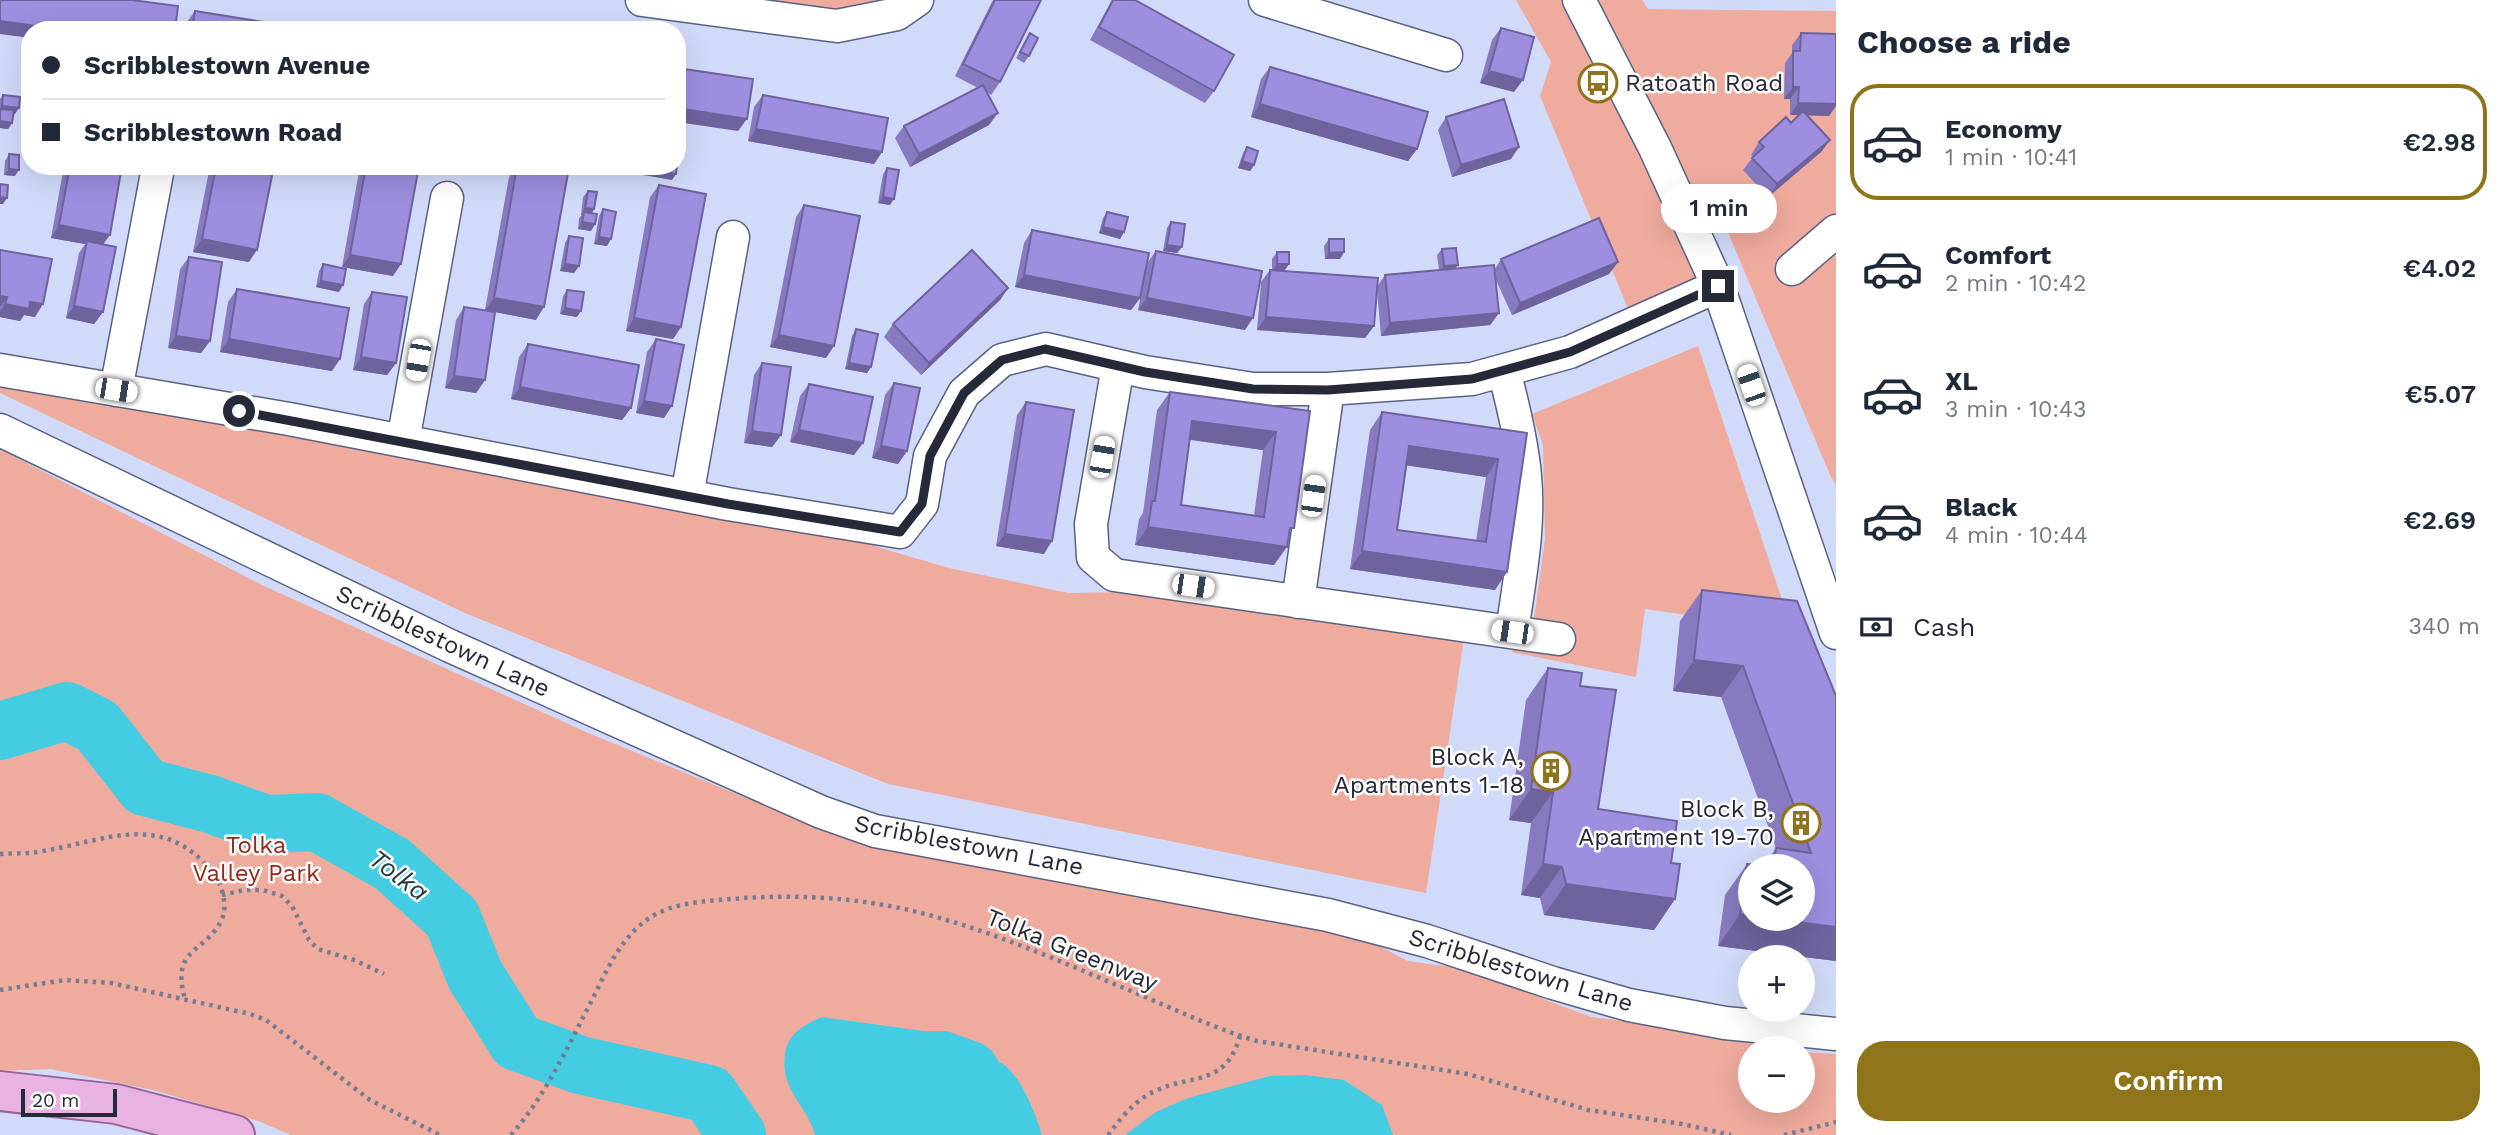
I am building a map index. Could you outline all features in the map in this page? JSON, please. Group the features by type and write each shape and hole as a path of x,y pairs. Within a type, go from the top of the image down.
{"main road":[{"path":"0,1091 116,1104 235,1135"}],"street":[{"path":"642,0 837,26 897,14 917,0"},
{"path":"1265,0 1446,55"},
{"path":"1579,0 1656,148 1718,286 1836,633"},
{"path":"116,390 158,175"},
{"path":"403,441 447,198"},
{"path":"1792,269 1836,231"},
{"path":"687,496 733,237"},
{"path":"0,370 403,441 687,496 900,532 922,504 930,456 964,393 1002,360 1045,349 1118,366 1253,389 1328,390 1472,379 1570,352 1718,286"},
{"path":"1118,366 1091,524 1093,557 1114,575 1559,639"},
{"path":"1504,371 1525,477 1525,538 1512,632"},
{"path":"1298,602 1328,390"},
{"name":"Scribblestown Lane","path":"0,430 450,646 821,811 875,831 1328,915 1427,941 1629,1005 1725,1023 1836,1034"}],"path":[{"path":"0,854 37,852 131,833 164,837 202,858 219,880 223,917 213,935 197,946 184,962 181,985 185,999"},
{"path":"222,895 244,890 263,890 282,896 292,906 309,940 318,949 354,960 384,974"},
{"name":"Tolka Greenway","path":"510,1135 542,1091 616,950 638,926 660,910 695,902 755,897 822,897 879,904 947,920 1089,973 1182,1014 1257,1041 1468,1074 1588,1110 1682,1124 1731,1135"},
{"path":"0,989 65,980 111,983 250,1014 266,1020 370,1100 440,1135"},
{"path":"1108,1135 1137,1102 1156,1090 1187,1083 1226,1066 1235,1055 1240,1036"},
{"path":"1784,1135 1836,1122"}],"green space":[{"path":"687,0 917,0 837,25"},
{"path":"1516,0 1567,0 1713,287 1634,323 1540,96 1551,62"},
{"path":"1570,0 1642,0 1648,9 1836,11 1836,485 1722,218 1692,239"},
{"path":"1698,346 1792,630 1645,609 1636,677 1511,652 1532,633 1545,539 1543,445 1532,414"},
{"path":"0,373 827,528 881,548 949,568 1068,593 1129,592 1465,632 1426,893 888,784 465,613 0,393"},
{"name":"Tolka Valley Park","path":"0,449 262,585 586,732 848,840 1320,923 1377,945 1408,961 1444,966 1471,966 1548,1001 1592,1017 1662,1026 1738,1041 1738,1113 1815,1113 1815,1053 1836,1054 1836,1135 291,1135 258,1121 153,1090 51,1069 0,1071"}],"water":[{"path":"822,1017 923,1031 947,1031 983,1044 1020,1083 1042,1135 815,1135 790,1087 784,1067 785,1054 793,1035"},
{"path":"1305,1075 1344,1080 1382,1105 1393,1135 1125,1135 1156,1112 1188,1098 1270,1076"}],"building":[{"path":"0,0 132,0 178,6 176,21 21,21 21,24 0,21"},
{"path":"995,0 1041,0 1000,82 963,64"},
{"path":"1113,0 1135,0 1234,55 1214,91 1099,27"},
{"path":"195,11 257,21 193,21"},
{"path":"1501,28 1534,37 1523,80 1489,71"},
{"path":"1030,33 1038,38 1029,56 1020,52"},
{"path":"1801,33 1836,34 1836,104 1798,103 1799,87 1793,87 1793,51 1800,51"},
{"path":"1270,67 1428,112 1417,149 1260,104"},
{"path":"686,69 753,79 747,119 686,109"},
{"path":"983,85 998,113 919,154 904,126"},
{"path":"3,95 20,97 19,108 2,106"},
{"path":"763,95 888,118 882,152 756,129"},
{"path":"1504,99 1519,147 1461,165 1446,117"},
{"path":"0,109 14,110 12,123 0,121"},
{"path":"1803,111 1830,140 1777,184 1752,158 1764,147 1759,142 1786,117 1791,123"},
{"path":"1247,147 1258,151 1254,165 1242,161"},
{"path":"9,154 19,155 19,170 9,169"},
{"path":"887,168 899,170 894,199 883,197"},
{"path":"68,175 120,175 110,235 59,225"},
{"path":"214,175 272,175 257,250 202,239"},
{"path":"364,175 417,175 401,264 350,255"},
{"path":"515,175 568,175 544,307 494,298"},
{"path":"0,184 8,185 7,198 0,197"},
{"path":"659,185 706,194 681,327 634,318"},
{"path":"588,191 597,192 594,209 585,208"},
{"path":"804,205 860,216 834,346 779,335"},
{"path":"603,209 616,212 611,239 599,237"},
{"path":"584,212 597,214 595,224 582,222"},
{"path":"1107,212 1128,217 1124,232 1103,227"},
{"path":"1599,218 1618,262 1520,303 1501,259"},
{"path":"1171,222 1185,224 1182,247 1167,245"},
{"path":"1032,230 1149,253 1140,298 1024,275"},
{"path":"569,236 583,238 579,266 565,264"},
{"path":"1329,239 1344,239 1344,252 1329,253"},
{"path":"87,241 116,247 103,312 74,306"},
{"path":"1456,248 1458,265 1444,266 1442,249"},
{"path":"0,250 52,259 43,304 30,302 29,309 5,304 7,297 0,296"},
{"path":"972,250 1008,288 929,363 893,324"},
{"path":"1156,251 1262,271 1253,318 1147,298"},
{"path":"1277,252 1289,252 1289,264 1277,264"},
{"path":"189,257 222,262 210,341 176,336"},
{"path":"323,264 346,269 343,285 321,281"},
{"path":"1494,265 1499,313 1390,323 1385,275"},
{"path":"1270,270 1378,278 1374,326 1266,317"},
{"path":"237,289 349,308 340,359 229,339"},
{"path":"567,290 584,292 581,311 565,308"},
{"path":"372,292 407,297 396,363 361,357"},
{"path":"464,307 495,312 485,380 454,376"},
{"path":"856,329 878,334 871,367 849,363"},
{"path":"656,339 684,345 672,406 644,401"},
{"path":"528,344 639,365 631,408 520,387"},
{"path":"762,363 791,367 781,435 752,431"},
{"path":"894,383 920,388 907,451 881,446"},
{"path":"809,384 873,397 863,443 799,430"},
{"path":"1170,392 1310,411 1294,528 1290,528 1287,547 1148,527 1152,501 1155,501","holes":["1192,421 1276,432 1264,517 1181,505"]},
{"path":"1026,402 1074,410 1052,541 1005,534"},
{"path":"1382,412 1527,433 1507,572 1362,551","holes":["1409,446 1498,459 1486,542 1397,530"]},
{"path":"1702,590 1797,601 1836,696 1836,927 1815,924 1815,854 1775,854 1776,848 1811,853 1743,666 1694,660"},
{"path":"1548,668 1582,673 1580,686 1616,690 1598,809 1677,821 1671,863 1680,864 1675,899 1566,884 1562,867 1543,864 1553,792 1531,789"}],"waterway":[{"name":"Tolka","path":"0,731 67,711 97,726 145,787 210,804 266,824 317,822 392,864 452,918 475,975 517,1042 580,1065 709,1094 737,1135"}],"place":[{"name":"Ratoath Road","path":"1598,83"},
{"name":"Block A, Apartments 1-18","path":"1551,771"},
{"name":"Block B, Apartment 19-70","path":"1801,823"}],"route":[{"path":"239,411 728,504 900,532 922,504 930,456 964,393 1002,360 1045,349 1145,372 1253,389 1328,390 1472,379 1570,352 1718,286"}]}
